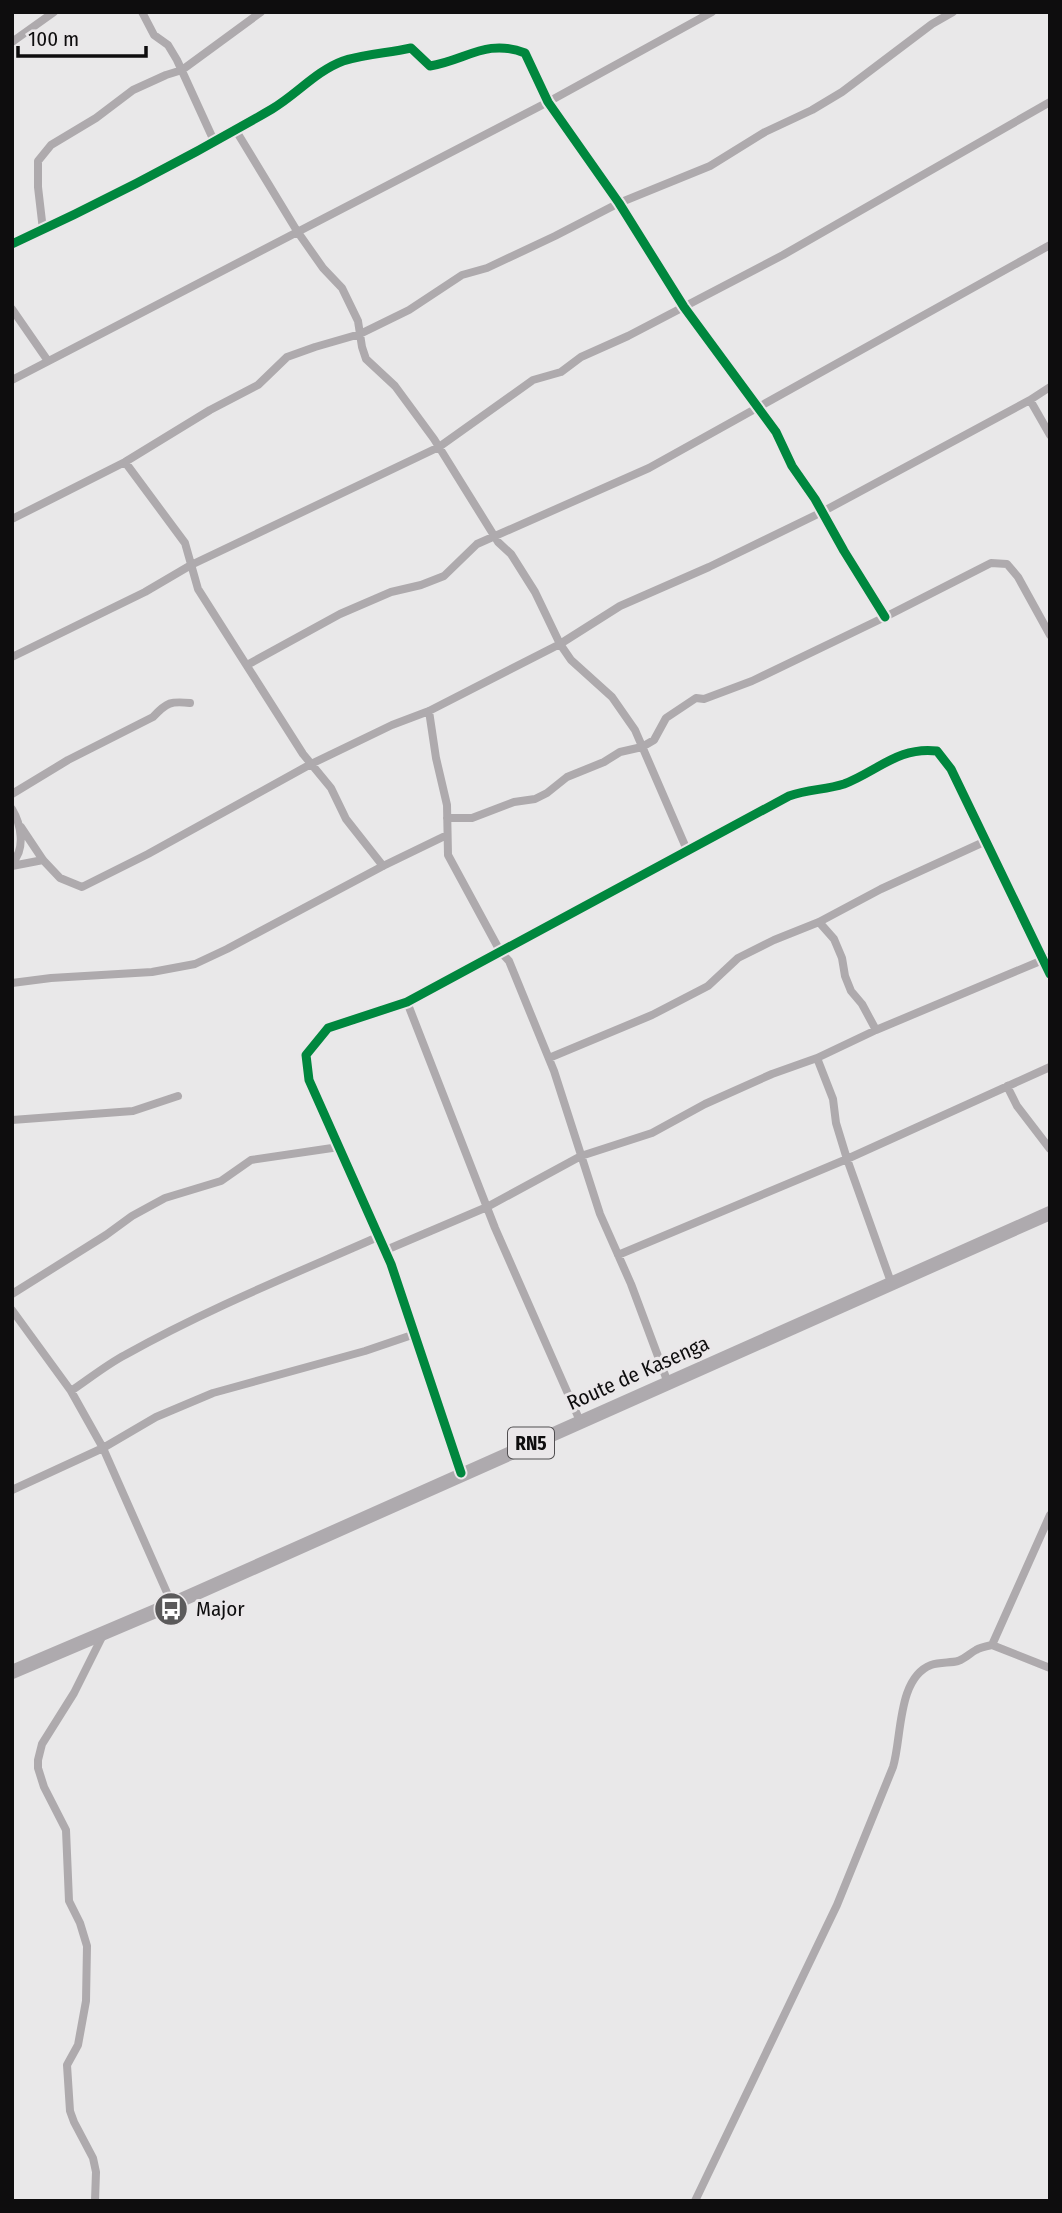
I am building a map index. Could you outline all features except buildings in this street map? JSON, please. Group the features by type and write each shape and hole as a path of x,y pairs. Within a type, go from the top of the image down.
{"highway":[{"name":"Route de Kasenga","path":"12,1672 172,1604 1050,1213"}],"street":[{"path":"12,42 54,12"},
{"path":"142,12 154,34 168,46 182,70 214,141"},
{"path":"43,230 38,161 51,145 96,118 133,90 182,70 261,12"},
{"path":"12,380 548,102 712,12"},
{"path":"12,519 125,462 210,410 258,385 287,357 360,334 409,310 462,275 487,268 619,202 710,166 765,132 813,110 842,92 932,24 953,12"},
{"path":"12,244 105,200 235,130 276,107 319,74 342,62 411,48 430,66 449,63 482,48 511,47 525,53 548,102 619,202 684,307 776,432 792,466 885,617"},
{"path":"12,657 145,592 191,565 439,447 533,380 561,372 581,357 684,307 886,197 1050,102"},
{"path":"235,130 323,268 342,288 358,321 366,359 395,386 439,447 498,542 511,554 535,592 570,660 618,705 635,730 687,850"},
{"path":"247,665 341,614 391,592 444,576 477,544 649,468 1050,245"},
{"path":"12,309 48,361"},
{"path":"12,808 43,860 60,878 82,887 312,764 392,724 429,711 560,643 620,606 709,567 822,512 1050,387"},
{"path":"1030,400 1050,435"},
{"path":"125,462 185,543 198,589 303,754 331,788 346,819 383,866"},
{"path":"447,818 472,818 513,802 535,799 568,777 620,752 642,747 654,740 666,718 696,698 704,699 752,681 990,563 1007,564 1018,577 1050,635"},
{"path":"12,794 68,760 153,717 173,701 190,703"},
{"path":"429,711 447,804 447,847 451,862 500,951 509,961 549,1058 600,1214 631,1284 668,1383"},
{"path":"461,1474 386,1250 309,1080 306,1055 328,1028 407,1002 789,796 806,789 822,789 846,783 876,766 922,749 937,751 951,769 1047,958 1050,974"},
{"path":"12,865 18,854 21,827"},
{"path":"12,983 152,972 195,964 447,835"},
{"path":"549,1058 652,1015 708,986 738,958 986,841"},
{"path":"12,865 43,860"},
{"path":"819,922 834,939 851,991 862,1004 876,1030"},
{"path":"386,1250 487,1207 581,1156 652,1133 705,1104 772,1074 817,1058 876,1030 1047,958"},
{"path":"407,1002 487,1207 580,1421"},
{"path":"817,1058 833,1099 836,1123 847,1159 892,1285"},
{"path":"618,1255 847,1159 1050,1067"},
{"path":"1007,1086 1017,1106 1050,1149"},
{"path":"12,1120 133,1111 178,1096"},
{"path":"12,1294 132,1216 165,1198 221,1181 251,1160 339,1147"},
{"path":"71,1391 122,1356 162,1335 380,1236"},
{"path":"12,1310 71,1391 103,1448 172,1604"},
{"path":"12,1490 103,1448 156,1418 213,1393 365,1351 415,1334"},
{"path":"992,1645 1050,1515"},
{"path":"95,2201 94,2165 70,2111 67,2065 78,2045 87,1990 88,1946 69,1900 66,1830 44,1787 38,1760 41,1744 74,1693 104,1632"},
{"path":"695,2201 837,1905 893,1768 898,1751 902,1712 913,1681 931,1665 958,1661 974,1650 992,1645 1050,1668"}],"cycle path":[{"path":"12,244 208,145 272,109 324,71 343,61 411,48 430,66 488,49 511,49 525,53 548,102 619,203 684,307 776,432 792,466 815,499 885,617"},
{"path":"461,1473 391,1264 309,1080 306,1055 328,1028 407,1002 789,796 844,784 899,756 923,750 937,751 951,769 1050,974"}],"place":[{"name":"Major","path":"171,1609"}]}
